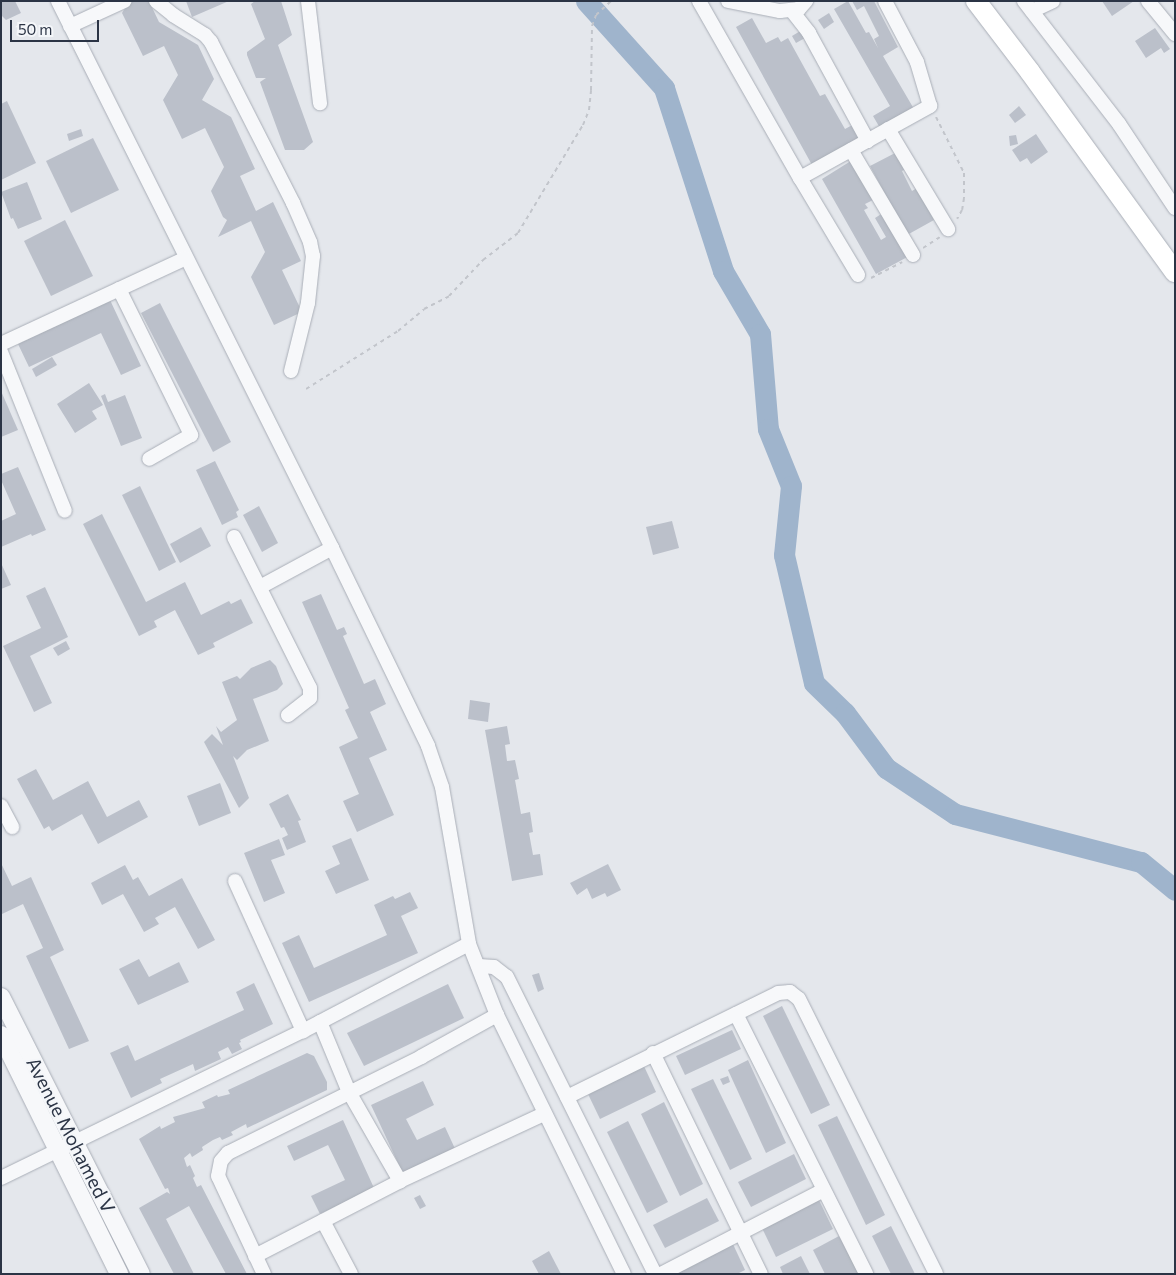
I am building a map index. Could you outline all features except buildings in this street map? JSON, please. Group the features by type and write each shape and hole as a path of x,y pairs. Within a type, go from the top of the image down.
{"main road":[{"path":"976,1 1030,72 1175,272"}],"street":[{"path":"58,1 332,548 428,746 442,787 469,944 497,1014 544,1114 624,1274"},
{"path":"70,26 124,1"},
{"path":"156,1 173,15 205,35 211,42 305,228 313,256 312,278 308,303 291,371"},
{"path":"308,1 320,103"},
{"path":"699,1 858,275"},
{"path":"728,1 771,10 792,11 799,9 806,1"},
{"path":"800,178 930,106 916,62 885,1"},
{"path":"1053,1 1028,6 1119,124 1175,208"},
{"path":"1148,1 1175,34"},
{"path":"792,11 809,33 868,141"},
{"path":"888,129 948,229"},
{"path":"851,150 913,255"},
{"path":"1,344 186,258"},
{"path":"119,289 191,435 149,459"},
{"path":"1,352 65,510"},
{"path":"234,537 310,688 310,698 288,715"},
{"path":"260,587 332,548"},
{"path":"1,806 12,827"},
{"path":"235,881 303,1031"},
{"path":"1,1178 75,1140 303,1031 469,944"},
{"path":"479,966 494,967 507,977 655,1274"},
{"path":"567,1097 778,993 790,992 799,999 936,1274"},
{"name":"Avenue Mohamed V","path":"1,996 141,1274"},
{"path":"264,1274 218,1176 221,1161 228,1152 420,1057 497,1014"},
{"path":"736,1014 822,1190 866,1274"},
{"path":"320,1022 349,1092 400,1181"},
{"name":"Avenue Mohamed V","path":"1,1035 119,1274"},
{"path":"653,1053 760,1274"},
{"path":"255,1256 400,1181 544,1114"},
{"path":"661,1274 822,1190"},
{"path":"324,1221 351,1274"}],"path":[{"path":"306,389 398,331 424,309 449,296 483,260 518,232 574,144 589,110 591,90 590,35 596,15 611,1"}],"waterway":[{"path":"586,1 664,88 723,271 760,334 768,429 791,486 784,555 814,683 845,713 886,768 955,814 1141,862 1175,890"}]}
